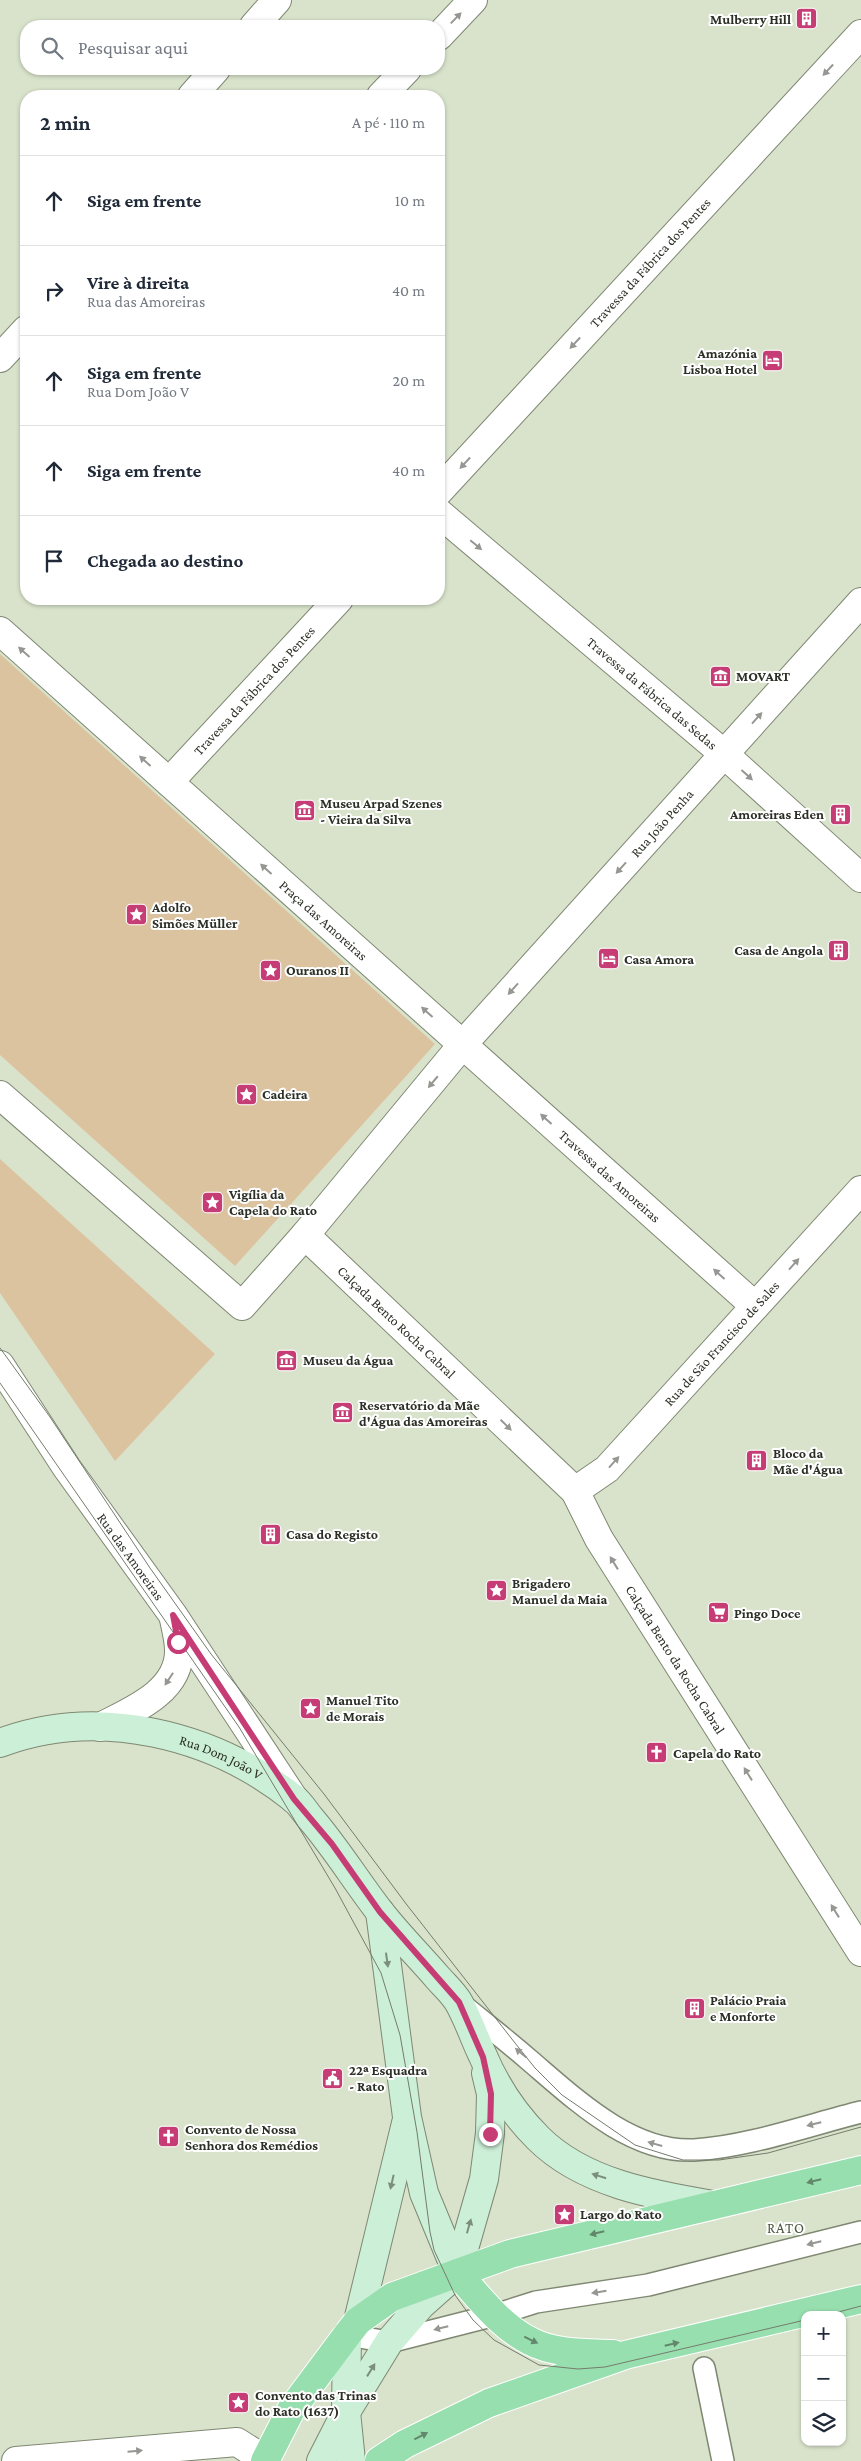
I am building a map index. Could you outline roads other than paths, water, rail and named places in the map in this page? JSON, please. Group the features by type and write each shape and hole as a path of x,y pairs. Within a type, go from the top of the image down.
{"main road":[{"name":"Rua Dom João V","path":"0,1743 29,1734 56,1730 100,1727 148,1731 187,1741 245,1767 294,1799 332,1844 380,1912 459,2002 483,2057"},
{"path":"380,1912 407,2117 424,2193 457,2273 495,2315 530,2342 566,2351 625,2355"},
{"path":"483,2057 508,2104 539,2139 585,2172 662,2197 712,2205"},
{"path":"321,2461 346,2412 389,2342 420,2305 457,2273 484,2179 490,2134 491,2094 483,2057"},
{"path":"351,2461 346,2412 353,2328 407,2117"},
{"path":"265,2461 291,2410 353,2328 392,2297 510,2254 861,2170"},
{"path":"379,2461 404,2444 489,2403 625,2355 861,2299"}],"street":[{"path":"259,20 277,0"},
{"path":"445,30 473,0"},
{"name":"Travessa da Fábrica dos Pentes","path":"445,485 861,34"},
{"path":"197,90 211,75"},
{"path":"387,90 401,75"},
{"path":"0,358 20,336"},
{"name":"Travessa da Fábrica das Sedas","path":"445,518 724,754 861,878"},
{"name":"Rua João Penha","path":"463,1044 861,602"},
{"name":"Travessa da Fábrica dos Pentes","path":"169,782 333,605"},
{"name":"Praça das Amoreiras","path":"0,631 463,1044"},
{"path":"0,1095 242,1306 306,1235 463,1044"},
{"name":"Travessa das Amoreiras","path":"463,1044 755,1306"},
{"name":"Rua de São Francisco de Sales","path":"575,1491 607,1469 861,1190"},
{"name":"Calçada Bento Rocha Cabral","path":"306,1235 575,1491"},
{"name":"Rua das Amoreiras","path":"0,1365 67,1468 173,1615 294,1799"},
{"name":"Calçada Bento da Rocha Cabral","path":"575,1491 598,1539 861,1952"},
{"path":"100,1727 154,1697 167,1684 180,1651 173,1615"},
{"path":"16,2461 237,2442 265,2461"}],"lane":[{"path":"459,2002 573,2097 626,2132 643,2141 668,2148 693,2150 721,2147 861,2112"},
{"path":"353,2328 389,2342 495,2315 536,2302 648,2285 861,2232"},
{"path":"704,2368 724,2461"}],"tram line":[{"path":"0,1348 50,1417 150,1568 211,1654 324,1794 407,1905 515,2043 535,2068 562,2095 635,2145 683,2160 719,2160 768,2153 861,2127"},
{"path":"0,1383 239,1727 335,1888 381,1973 400,2035 417,2132 434,2250 455,2295 473,2320 494,2340 539,2365 578,2369 605,2367 801,2321"},
{"path":"842,2311 861,2306"}],"place":[{"name":"Mulberry Hill","path":"807,19"},
{"name":"Amazónia Lisboa Hotel","path":"773,361"},
{"name":"MOVART","path":"720,676"},
{"name":"Museu Arpad Szenes - Vieira da Silva","path":"304,811"},
{"name":"Amoreiras Eden","path":"840,814"},
{"name":"Adolfo Simões Müller","path":"136,915"},
{"name":"Casa de Angola","path":"839,950"},
{"name":"Casa Amora","path":"608,959"},
{"name":"Ouranos II","path":"270,970"},
{"name":"Cadeira","path":"246,1094"},
{"name":"Vigília da Capela do Rato","path":"213,1202"},
{"name":"Museu da Água","path":"287,1360"},
{"name":"Reservatório da Mãe d'Água das Amoreiras","path":"343,1413"},
{"name":"Bloco da Mãe d'Água","path":"757,1461"},
{"name":"Casa do Registo","path":"270,1534"},
{"name":"Brigadero Manuel da Maia","path":"496,1591"},
{"name":"Pingo Doce","path":"718,1613"},
{"name":"Manuel Tito de Morais","path":"310,1708"},
{"name":"Capela do Rato","path":"657,1753"},
{"name":"Palácio Praia e Monforte","path":"694,2008"},
{"name":"22ª Esquadra - Rato","path":"333,2078"},
{"name":"Convento de Nossa Senhora dos Remédios","path":"169,2137"},
{"name":"Largo do Rato","path":"564,2214"},
{"name":"Convento das Trinas do Rato (1637)","path":"239,2403"}],"district":[{"name":"RATO","path":"786,2228"}]}
